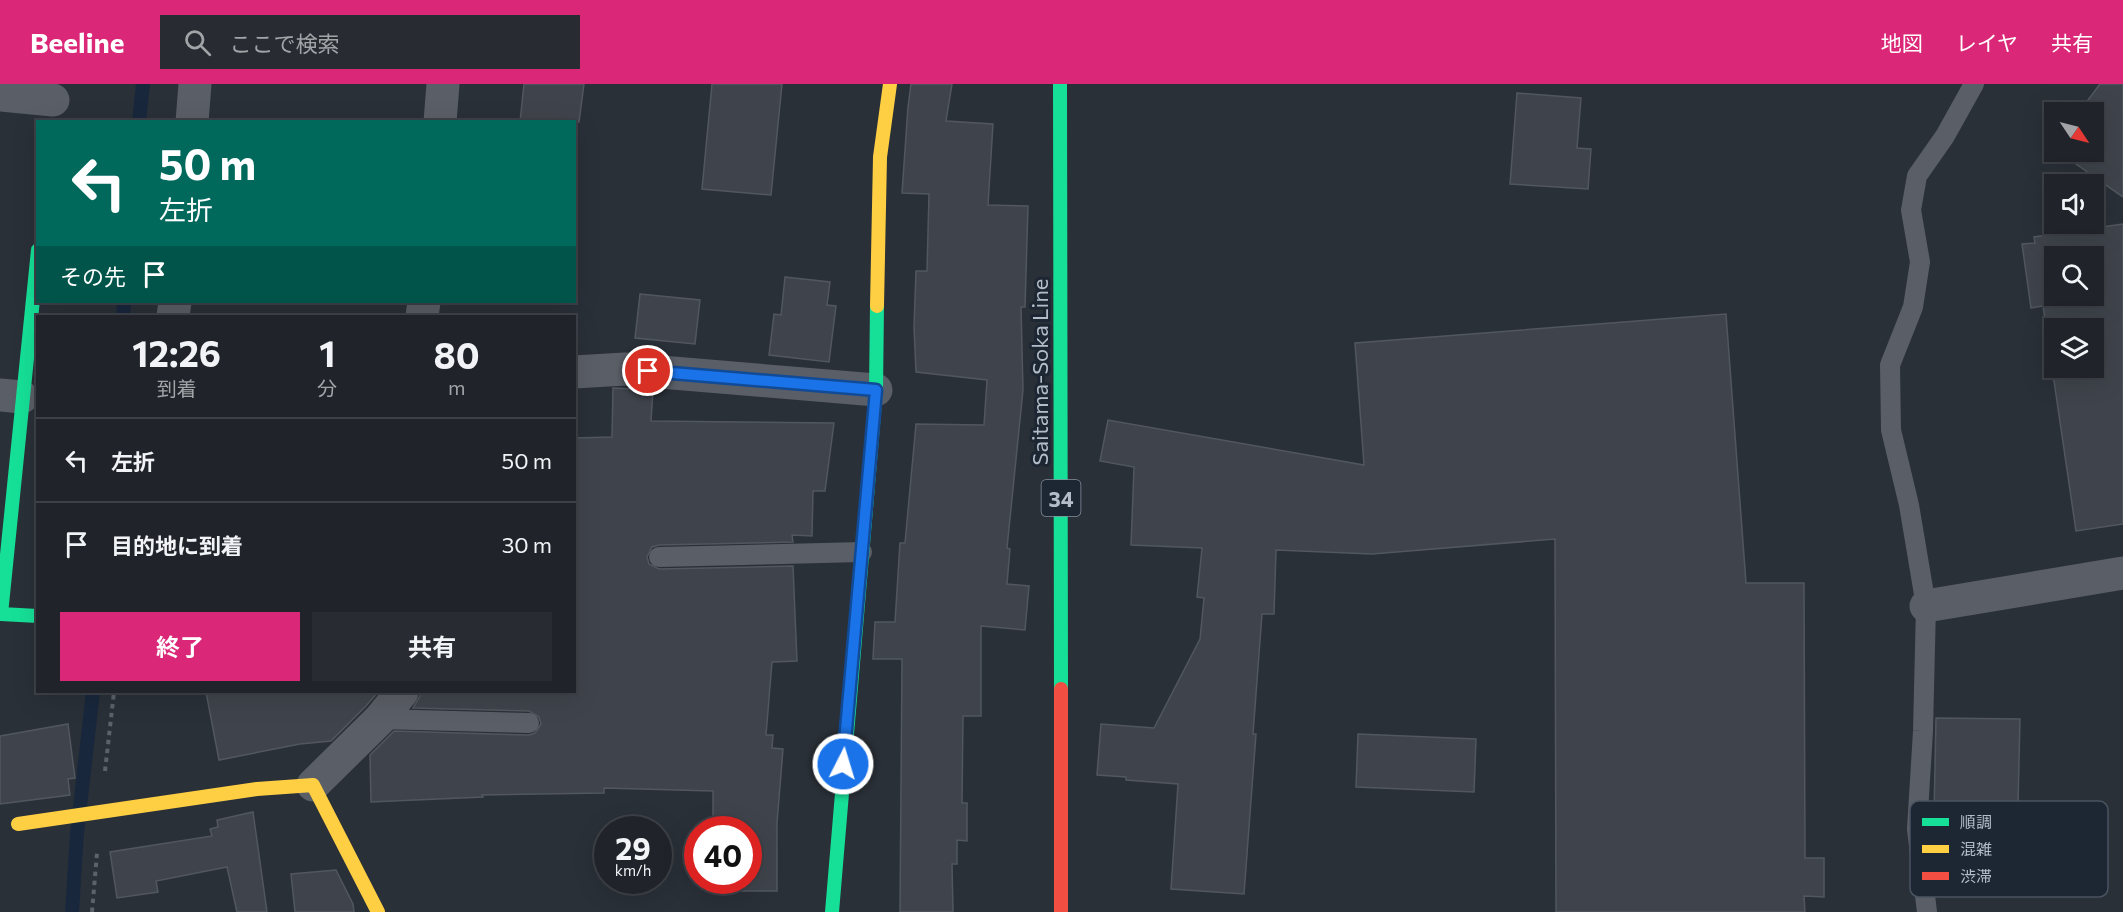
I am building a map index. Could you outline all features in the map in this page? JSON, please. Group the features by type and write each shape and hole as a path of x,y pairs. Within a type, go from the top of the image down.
{"street":[{"path":"192,120 195,84"},
{"path":"440,120 443,84"},
{"path":"832,912 876,390 880,157 890,84"},
{"name":"Saitama-Soka Line","path":"1060,84 1061,912"},
{"path":"0,95 53,102"},
{"path":"36,261 11,396 1,614 36,616"},
{"path":"576,372 625,369 876,390"},
{"path":"1926,606 2123,573"},
{"path":"18,824 257,789 314,785 380,719 401,693"},
{"path":"314,785 378,912"}],"lane":[{"path":"1919,801 1926,606 1909,505 1891,430 1890,365 1913,307 1920,262 1911,210 1917,176 1945,136 1974,84"},
{"path":"659,557 862,552"},
{"path":"380,719 529,723"},
{"path":"1925,897 1927,912"}],"building":[{"path":"524,84 584,84 579,122 576,120 520,120"},
{"path":"712,84 782,84 771,195 702,189"},
{"path":"911,84 952,84 946,121 993,124 988,205 1028,206 1025,307 1021,307 1023,390 1007,548 1010,549 1007,584 1029,586 1025,630 981,626 981,716 963,716 962,803 967,803 967,841 957,840 957,864 952,864 953,912 900,912 902,659 873,659 875,622 895,622 900,543 905,543 916,424 984,425 987,380 916,372 914,327 916,271 927,271 929,194 902,193"},
{"path":"2100,84 2123,84 2123,197 2104,184 2104,174 2090,174 2073,162 2104,162 2104,102 2086,102"},
{"path":"1517,93 1581,98 1577,148 1591,149 1588,189 1510,184"},
{"path":"2123,224 2123,524 2076,531 2054,378 2104,378 2104,318 2045,318 2043,306 2031,308 2022,244 2035,243 2034,237 2055,234 2104,234 2104,227"},
{"path":"785,277 830,282 827,305 836,306 829,362 769,355 774,314 781,315"},
{"path":"640,294 700,300 695,344 635,338"},
{"path":"1726,314 1746,583 1804,583 1805,858 1824,858 1824,897 1804,896 1805,912 1556,912 1555,539 1372,554 1276,550 1274,614 1262,614 1244,894 1171,889 1178,784 1097,775 1101,724 1154,728 1200,639 1204,598 1197,597 1202,548 1131,545 1134,467 1100,461 1108,420 1364,465 1355,343"},
{"path":"613,388 653,390 651,421 834,423 825,491 813,491 812,536 792,535 793,542 659,545 652,547 647,557 649,564 659,569 793,566 797,661 772,662 766,735 773,735 772,748 783,749 777,823 777,891 762,891 762,816 713,816 713,791 604,788 604,793 482,795 483,797 371,802 370,755 394,731 529,735 535,733 541,724 539,717 529,711 413,708 420,693 576,693 576,438 612,437"},
{"path":"206,693 377,693 331,741 300,744 219,760"},
{"path":"1936,718 2020,719 2018,801 1934,801"},
{"path":"68,724 75,778 68,779 70,795 0,804 0,736"},
{"path":"1358,734 1476,739 1474,792 1356,787"},
{"path":"253,812 267,912 237,912 227,867 156,881 158,892 117,898 110,852 212,836 210,829 218,827 217,820"},
{"path":"336,870 353,904 354,912 295,912 291,874"}],"waterway":[{"path":"139,120 143,84"},
{"path":"123,315 124,303"},
{"path":"72,912 77,833 93,693"}],"traffic: fast":[{"path":"1060,84 1061,689"},
{"path":"36,270 1,614 36,616"},
{"path":"832,912 876,390 877,306"}],"traffic: slow":[{"path":"877,306 880,157 890,84"},
{"path":"18,824 257,789 313,785 378,912"}],"traffic: jam":[{"path":"1061,689 1061,912"}],"route":[{"path":"648,371 876,390 843,764"}]}
